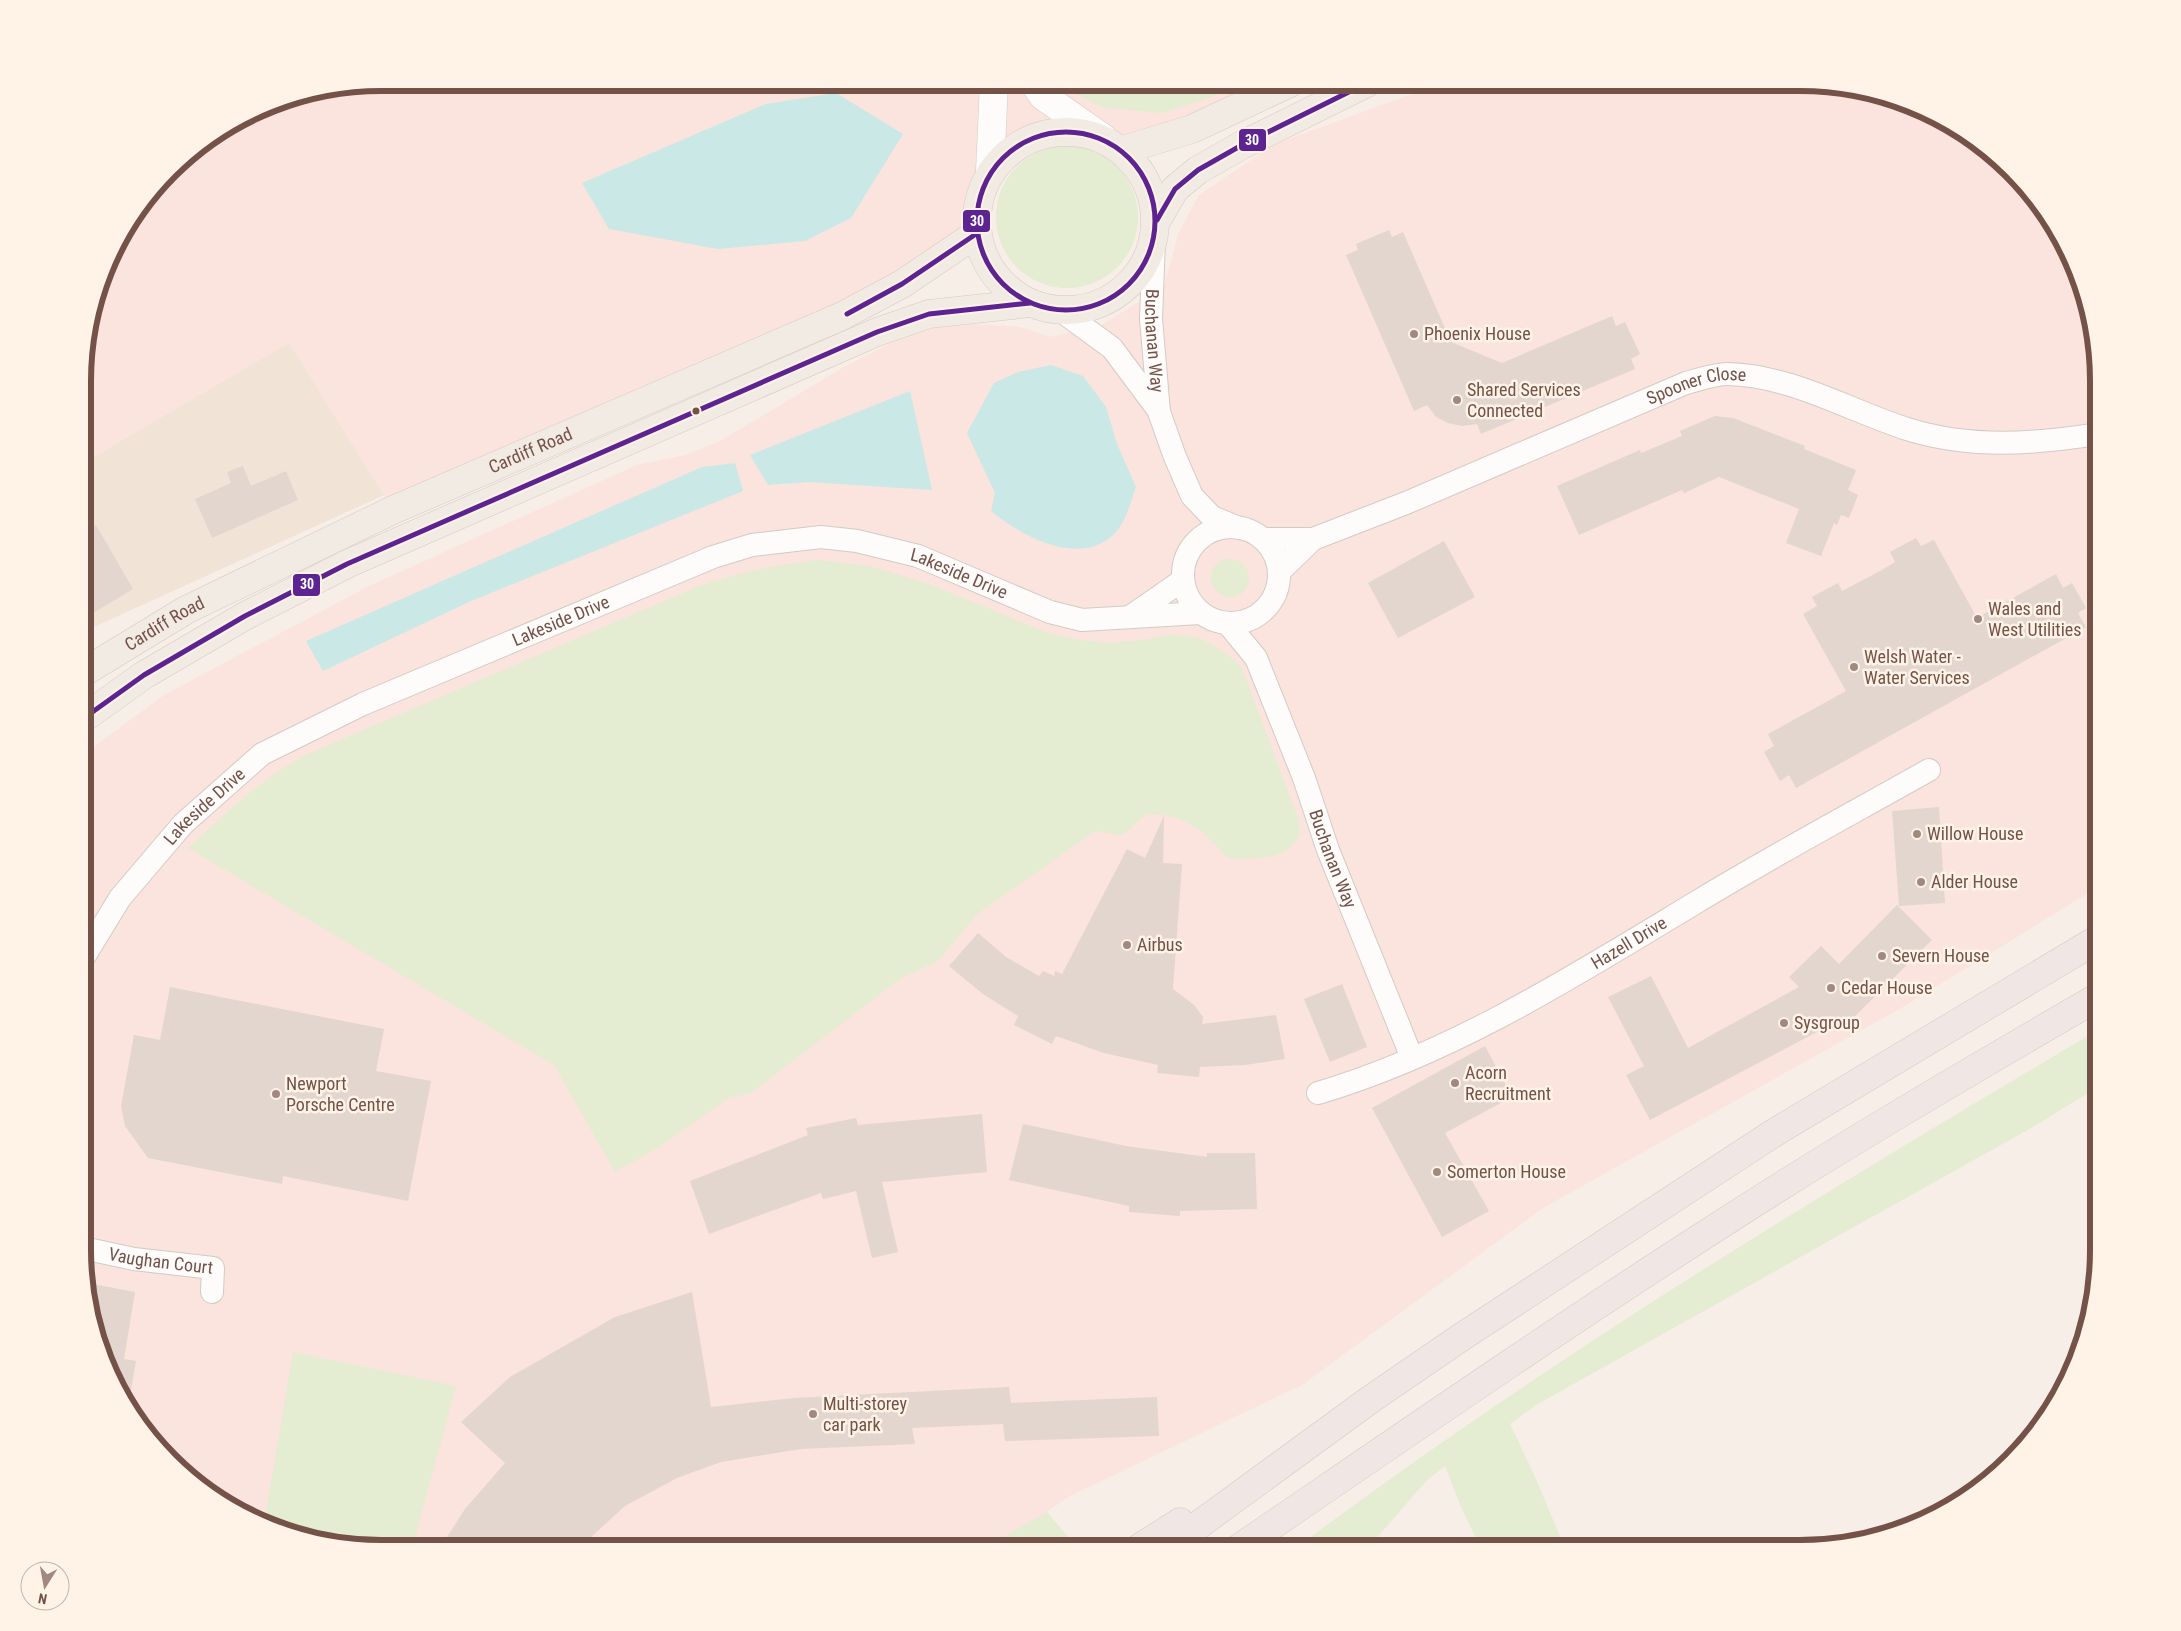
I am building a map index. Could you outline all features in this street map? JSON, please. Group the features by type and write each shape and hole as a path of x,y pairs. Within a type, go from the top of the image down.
{"highway":[{"path":"1151,1540 1371,1399 1463,1336 1777,1131 2090,944"},
{"path":"1251,1540 1444,1406 1705,1235 1951,1082 2090,1002"},
{"path":"1178,1540 1371,1399"},
{"path":"1263,1540 1316,1495"}],"main road":[{"path":"1155,230 1150,187 1113,144 1192,129 1273,91"},
{"name":"Cardiff Road","path":"1113,144 1081,131 1056,131 1023,141 990,171 976,206 976,234 987,265 1006,288 1030,303 1060,310 1083,309 1112,298 1138,275 1155,230 1175,189 1198,170 1242,145 1351,91"},
{"name":"Cardiff Road","path":"91,668 186,610 393,510 842,316 902,284 976,234"},
{"name":"Cardiff Road","path":"91,713 144,675 245,616 347,564 877,332 928,314 1030,303"}],"street":[{"path":"990,171 994,91"},
{"path":"1040,91 1043,96 1113,144"},
{"name":"Buchanan Way","path":"1155,230 1150,319 1159,412 1175,458 1192,496 1196,542"},
{"name":"Buchanan Way","path":"1060,310 1112,348 1159,412"},
{"name":"Spooner Close","path":"1263,539 1313,539 1406,503 1686,383 1725,374 1773,380 1908,429 1964,440 2001,443 2042,442 2090,435"},
{"name":"Buchanan Way","path":"1192,496 1212,517 1252,532 1263,539"},
{"name":"Buchanan Way","path":"1196,542 1208,532 1223,528 1239,528"},
{"name":"Lakeside Drive","path":"91,946 120,898 183,824 262,754 363,704 713,557 752,545 787,539 821,537 857,542 918,556 1050,612 1082,620 1200,613"},
{"path":"1263,539 1274,554 1279,572"},
{"name":"Spooner Close","path":"1279,572 1313,539"},
{"path":"1196,542 1188,553 1183,566 1183,580 1188,598 1200,613 1213,621 1228,624 1245,622 1260,614 1272,602"},
{"name":"Buchanan Way","path":"1256,658 1257,632 1278,588 1279,572"},
{"path":"1128,618 1183,580"},
{"name":"Buchanan Way","path":"1228,624 1256,658 1304,778 1342,885 1412,1058"},
{"name":"Hazell Drive","path":"1318,1093 1356,1082 1490,1022 1626,946 1695,903 1929,770"},
{"name":"Vaughan Court","path":"91,1250 134,1259 214,1268 212,1292"}],"shaded area":[{"path":"381,91 1270,91 1123,150 1081,131 1056,131 1023,141 990,171 976,206 976,234 902,284 393,510 289,343 91,458 91,381 97,324 113,270 130,236 163,190 205,151 253,121 306,101 343,94"},
{"path":"1420,91 1800,91 1857,97 1911,113 1961,140 1991,163 2018,190 2051,236 2068,270 2080,306 2087,343 2090,381 2090,892 1903,1007 1543,1208 1302,1385 1068,1497 1034,1521 998,1540 362,1539 306,1530 270,1518 220,1491 190,1468 163,1441 130,1395 113,1361 101,1325 94,1288 91,1250 91,749 164,695 369,586 637,465 686,455 720,441 844,367 891,343 934,328 974,324 1020,327 1050,337 1100,326 1164,286 1179,232 1199,195 1275,144"},
{"path":"289,342 384,495 91,628 91,458"}],"green space":[{"path":"1068,91 1230,91 1162,113 1106,108"},
{"path":"1067,146 1081,147 1094,151 1107,158 1117,167 1126,177 1133,190 1137,203 1137,231 1133,244 1126,257 1117,267 1107,276 1094,283 1081,287 1067,288 1053,287 1040,283 1027,276 1017,267 1008,257 1001,244 997,231 996,217 997,203 1001,190 1008,177 1017,167 1027,158 1040,151 1053,147"},
{"path":"1230,559 1243,565 1249,578 1243,591 1230,597 1217,591 1211,578 1217,565"},
{"path":"818,560 870,566 929,584 1045,632 1073,639 1109,643 1144,640 1171,634 1202,639 1227,654 1241,666 1298,818 1299,834 1294,843 1287,850 1268,857 1227,858 1210,839 1192,825 1172,817 1146,814 1123,835 1095,831 976,915 938,961 901,978 751,1093 730,1097 659,1147 615,1172 554,1065 188,848 258,786 305,755 697,587 757,570"},
{"path":"2090,1035 2090,1092 2031,1128 1536,1405 1510,1424 1562,1540 1477,1540 1461,1507 1445,1466 1427,1480 1375,1540 1307,1540 1490,1409 1589,1343 1893,1152"},
{"path":"293,1352 456,1386 414,1540 362,1539 324,1534 306,1530 265,1516"},
{"path":"1047,1512 1070,1540 997,1540"}],"water":[{"path":"836,93 903,134 851,218 805,241 718,249 609,229 582,183 766,104"},
{"path":"1051,365 1083,376 1106,407 1117,444 1136,487 1121,525 1113,535 1099,544 1084,548 1067,548 1034,538 1003,521 991,511 995,493 967,433 994,383 1018,372"},
{"path":"910,391 932,490 809,482 768,485 750,455"},
{"path":"735,463 743,491 471,601 323,671 306,641 702,467"}],"building":[{"name":"Phoenix House","path":"1389,230 1392,237 1403,232 1451,342 1502,363 1612,316 1616,326 1625,322 1640,354 1631,359 1635,369 1481,434 1477,424 1462,426 1448,423 1436,417 1427,405 1414,411 1346,255 1358,250 1356,244"},
{"path":"1715,416 1733,418 1805,446 1804,449 1856,470 1848,490 1858,495 1849,518 1841,515 1837,525 1834,523 1821,556 1786,543 1799,509 1719,477 1684,493 1682,490 1579,535 1557,486 1640,450 1641,453 1682,436 1680,431"},
{"path":"243,466 251,486 286,471 298,500 212,538 195,499 231,483 227,472"},
{"path":"96,525 133,589 91,614 91,528"},
{"path":"1916,538 1921,546 1934,540 1977,618 2056,574 2063,588 2072,583 2086,608 2078,613 2086,627 1796,788 1789,775 1780,781 1764,752 1774,746 1768,734 1846,691 1803,614 1817,606 1812,597 1838,583 1842,591 1882,570 1895,562 1890,552"},
{"path":"1444,541 1475,597 1398,638 1368,583"},
{"path":"1939,807 1945,903 1899,906 1892,811"},
{"name":"Airbus","path":"1164,816 1163,863 1182,864 1173,989 1194,1005 1203,1017 1202,1024 1276,1015 1285,1059 1245,1065 1200,1067 1199,1077 1157,1073 1158,1065 1104,1053 1056,1036 1052,1044 1014,1025 1018,1016 983,994 949,966 978,933 1006,957 1039,976 1043,971 1054,976 1055,971 1062,974 1127,849 1145,858"},
{"path":"1897,905 1932,940 1841,1030 1834,1023 1650,1120 1626,1075 1644,1066 1608,997 1651,976 1688,1048 1799,987 1789,977 1821,946 1839,964"},
{"path":"1342,984 1367,1047 1330,1062 1304,999"},
{"name":"Newport Porsche Centre","path":"170,987 384,1029 376,1071 431,1081 408,1201 283,1176 282,1184 148,1158 125,1126 121,1106 134,1035 160,1040"},
{"name":"Somerton House","path":"1485,1046 1512,1097 1445,1133 1489,1211 1442,1237 1372,1108"},
{"path":"982,1114 987,1172 882,1182 898,1252 872,1258 856,1191 823,1199 821,1193 709,1234 690,1181 808,1135 806,1128 856,1118 858,1125"},
{"path":"1023,1124 1126,1146 1207,1157 1207,1153 1255,1153 1257,1209 1180,1211 1180,1216 1129,1212 1129,1206 1009,1180"},
{"path":"94,1284 135,1292 124,1359 136,1361 130,1395 113,1361 101,1325"},
{"name":"Multi-storey car park","path":"692,1292 711,1407 794,1398 1009,1387 1011,1403 1157,1397 1159,1436 1005,1441 1003,1424 912,1428 915,1444 801,1449 721,1462 677,1478 625,1506 588,1540 445,1540 465,1509 505,1463 461,1422 510,1377 615,1317"}],"transit line":[{"name":"30","path":"1157,220 1175,189 1198,170 1242,145 1351,91"},
{"name":"30","path":"1075,132 1100,138 1108,142 1123,152 1135,164 1149,187 1154,204 1155,221 1154,238 1149,255 1135,278 1123,290 1100,304 1083,309 1057,310 1032,304 1024,300 1009,290 997,278 983,255 978,238 977,212 983,187 987,179 997,164 1009,152 1032,138 1049,133 1075,132"},
{"name":"30","path":"847,314 902,284 976,234"},
{"name":"30","path":"91,713 144,675 245,616 347,564 877,332 929,314 1030,303"}],"place":[{"name":"Phoenix House","path":"1414,334"},
{"name":"Shared Services Connected","path":"1457,400"},
{"name":"Wales and West Utilities","path":"1978,619"},
{"name":"Welsh Water - Water Services","path":"1854,667"},
{"name":"Willow House","path":"1917,834"},
{"name":"Alder House","path":"1921,882"},
{"name":"Airbus","path":"1127,945"},
{"name":"Severn House","path":"1882,956"},
{"name":"Cedar House","path":"1831,988"},
{"name":"Sysgroup","path":"1784,1023"},
{"name":"Acorn Recruitment","path":"1455,1083"},
{"name":"Newport Porsche Centre","path":"276,1094"},
{"name":"Somerton House","path":"1437,1172"},
{"name":"Multi-storey car park","path":"813,1414"}]}
